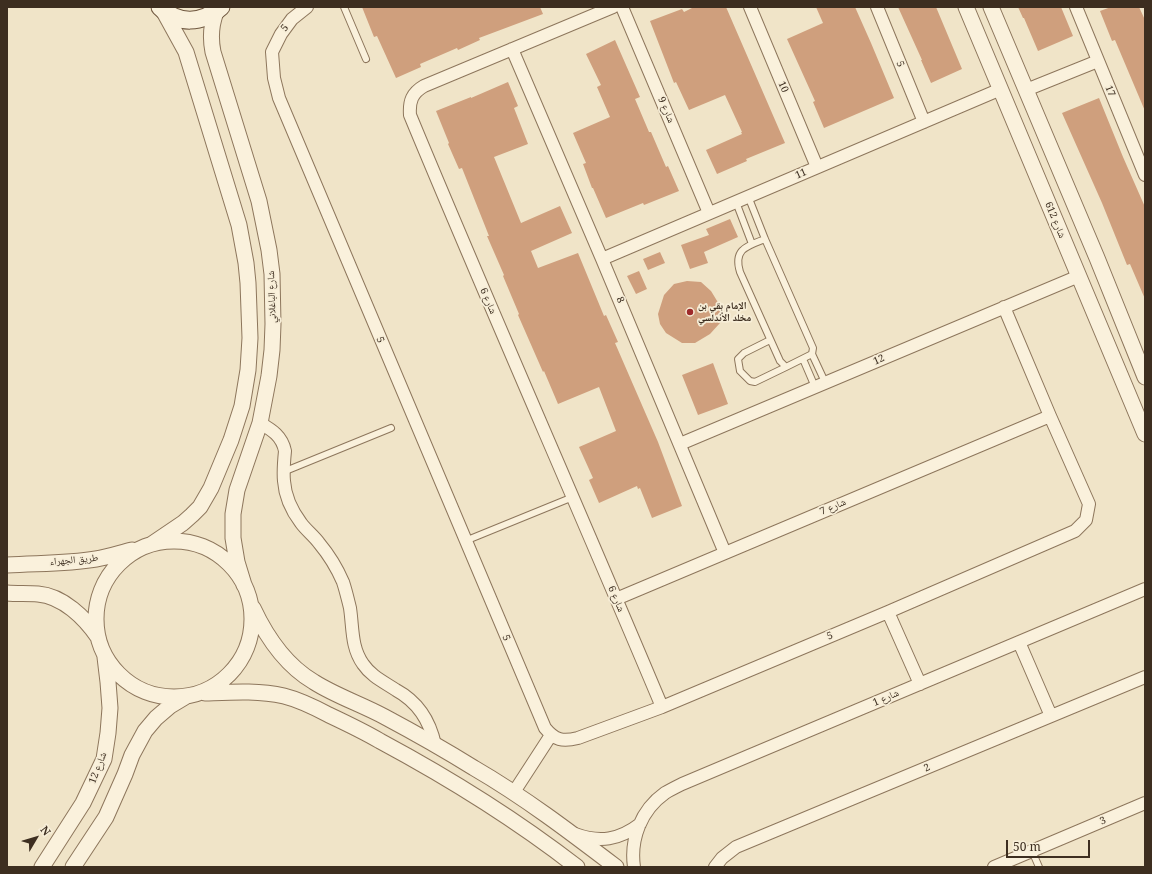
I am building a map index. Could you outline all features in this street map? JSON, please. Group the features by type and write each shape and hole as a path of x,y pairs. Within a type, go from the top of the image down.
{"main road":[{"path":"162,9 172,16 190,20 199,20 218,9"}],"street":[{"name":"5","path":"307,7 292,19 281,34 272,52 274,78 279,98 545,728 551,735 559,740 569,741 662,707 1076,531 1086,520 1089,504 1050,416"},
{"name":"شارع 6","path":"613,7 424,86 416,91 409,106 410,115 472,265 662,707"},
{"name":"شارع 9","path":"622,7 709,213"},
{"name":"10","path":"750,7 817,167"},
{"name":"5","path":"877,7 924,122"},
{"name":"شارع 612","path":"966,7 1145,434"},
{"path":"991,7 1140,356 1145,376"},
{"name":"17","path":"1076,7 1145,176"},
{"path":"162,9 186,52 240,225 248,283 250,338 248,370 242,406 231,440 212,488 200,507 184,523 127,556 116,566 100,592 96,623 98,638 105,656 114,670 126,681 139,689 154,695 170,697 254,692 284,696 306,704 363,731 413,759 506,816 577,867"},
{"name":"شارع الباغلاني","path":"218,9 211,27 213,52 259,201 269,250 272,274 273,318 272,350 269,376 260,423 237,490 233,514 233,538 237,562 247,592"},
{"name":"8","path":"512,49 725,553"},
{"path":"1026,90 1098,61"},
{"name":"11","path":"602,259 1000,89"},
{"path":"1042,189 1044,183 1046,182 1051,181 1054,183 1097,258"},
{"name":"12","path":"680,444 1079,276"},
{"path":"1004,307 1050,416"},
{"path":"1132,402 1145,420"},
{"name":"شارع 7","path":"616,599 1050,416"},
{"path":"260,423 277,434 283,442 285,451 283,472 286,492 294,513 300,522 319,542 336,567 350,607 353,639 363,664 374,677 408,697 416,705 429,724 435,745"},
{"path":"146,546 166,541 179,541 193,543 218,554 237,574 268,636 280,654 295,669 318,685 384,716 514,792 616,867"},
{"name":"طريق الجهراء","path":"7,565 63,563 96,559 146,546"},
{"name":"شارع 1","path":"634,867 633,846 636,832 650,806 665,793 682,784 1145,589"},
{"path":"73,867 106,817 132,755 145,731 156,718 170,706 213,687 235,668 249,642 252,627 252,612 247,592"},
{"path":"7,593 40,594 59,601 74,610 83,618 98,638"},
{"path":"888,612 920,684"},
{"path":"1019,642 1051,716"},
{"name":"شارع 12","path":"42,867 83,803 104,759 110,708 105,656"},
{"name":"2","path":"715,867 722,858 736,847 1145,677"},
{"path":"382,742 387,733 392,731 441,759 494,780"},
{"path":"514,792 551,735"},
{"name":"3","path":"994,867 1145,803"},
{"path":"566,829 587,838 609,839 626,833 640,824"}],"lane":[{"path":"344,7 366,59"},
{"path":"748,196 765,239 813,348 812,354 820,384"},
{"path":"736,202 752,244"},
{"path":"765,239 748,245 743,249 737,263 770,340 780,361 786,367"},
{"path":"770,340 744,353 738,359 740,371 750,381 755,382 812,354"},
{"path":"803,359 820,384"},
{"path":"283,472 391,428"},
{"path":"465,541 573,497"},
{"path":"1032,851 1039,867"}],"building":[{"path":"362,7 540,7 543,14 479,38 480,40 420,64 421,67 396,78 377,36 374,37"},
{"path":"694,7 726,7 785,143 746,159 747,161 717,174 706,150 742,134 742,132 725,95 689,110 676,82 674,83 650,21 682,9 684,12"},
{"path":"816,7 855,7 894,98 824,128 813,102 815,101 787,39 823,23"},
{"path":"898,7 936,7 962,69 931,83"},
{"path":"1018,7 1061,7 1073,36 1038,51"},
{"path":"1111,7 1139,7 1145,20 1145,111 1115,40 1112,41 1100,11"},
{"path":"615,40 640,97 635,99 649,132 651,132 666,167 668,166 679,191 644,205 643,203 606,218 592,188 583,164 586,163 573,133 610,117 597,87 601,85 586,54"},
{"path":"508,82 518,106 514,108 528,144 494,157 521,223 560,206 572,233 531,251 538,268 578,253 604,316 606,315 618,342 615,343 658,442 682,506 652,518 640,488 638,489 637,486 599,503 589,480 593,478 579,447 616,431 599,387 558,404 518,315 519,314 487,236 489,236 462,168 459,169 436,111"},
{"path":"1099,98 1145,207 1145,299 1130,264 1127,265 1102,203 1062,113"},
{"path":"730,219 738,237 704,252 708,263 690,269 681,245 709,235 706,229"},
{"path":"660,252 665,263 648,270 643,259"},
{"path":"639,271 647,289 636,294 627,276"},
{"name":"الإمام بقي بن مخلد الأندلسي","path":"687,281 701,282 711,291 722,309 720,323 710,334 695,343 682,343 666,333 660,324 658,314 664,295 674,284"},
{"path":"713,363 728,404 698,415 682,375"}],"place":[{"name":"الإمام بقي بن مخلد الأندلسي","path":"690,312"}]}
